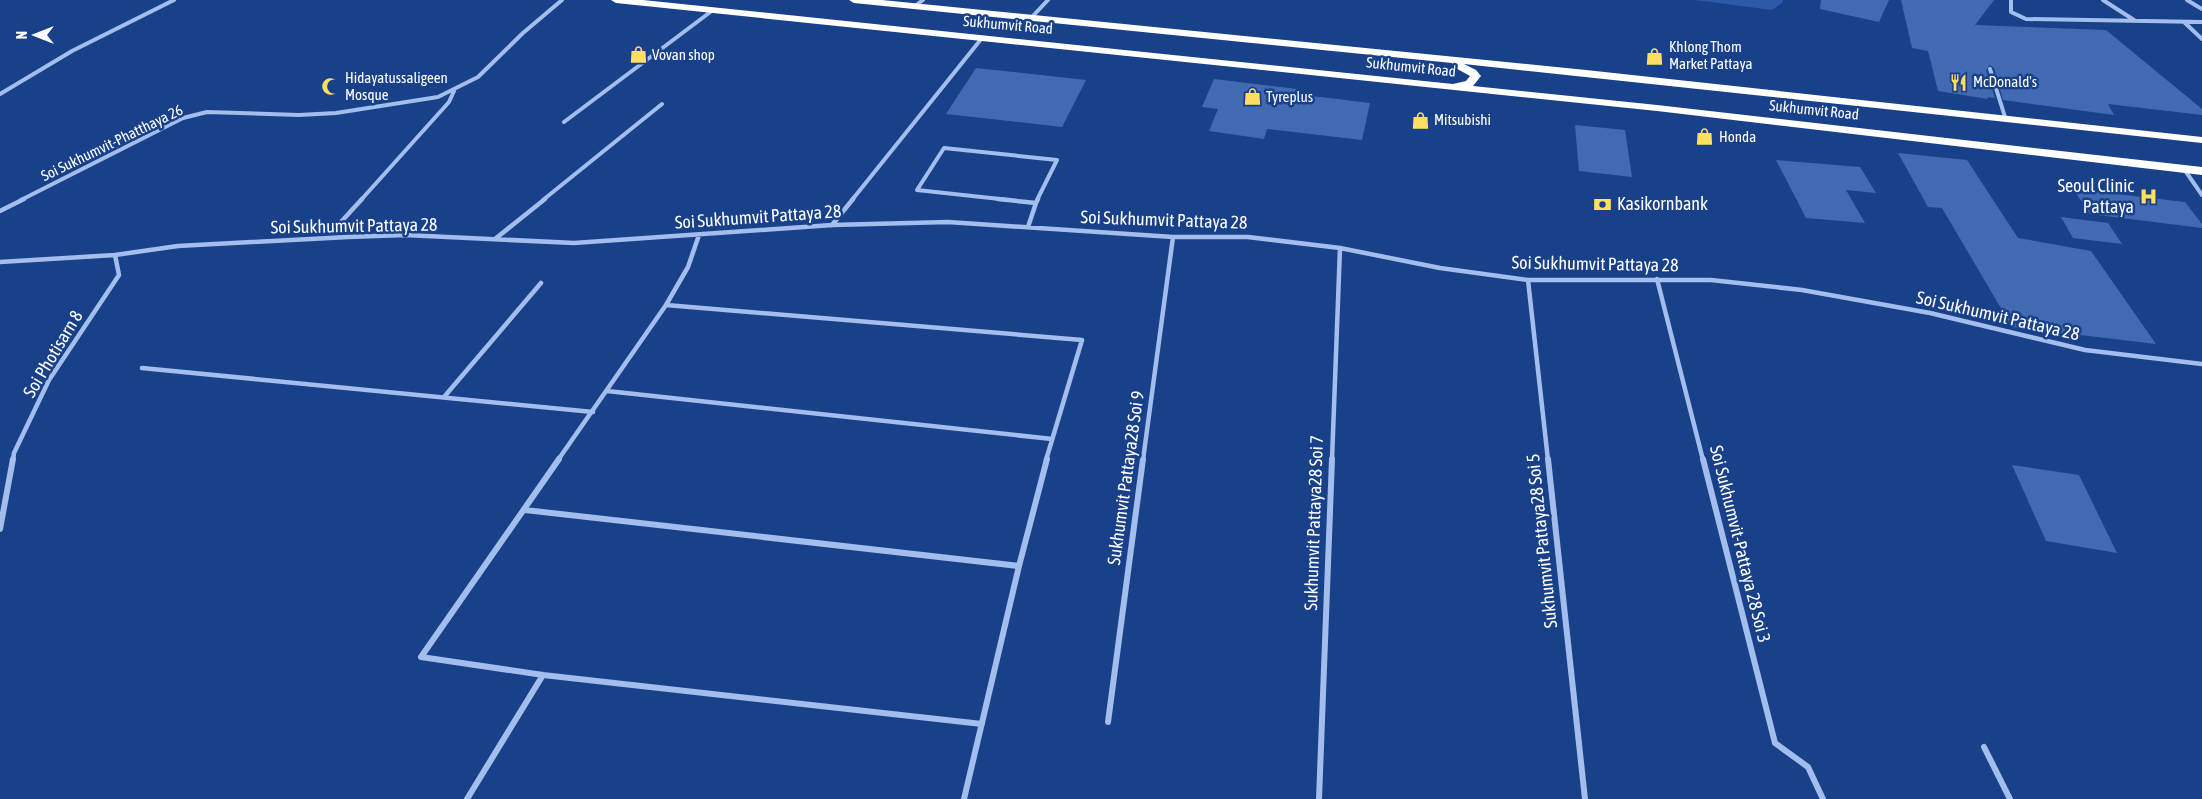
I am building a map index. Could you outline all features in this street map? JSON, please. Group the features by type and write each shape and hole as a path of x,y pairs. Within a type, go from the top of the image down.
{"highway":[{"name":"Sukhumvit Road","path":"616,0 1531,95 2202,171"},
{"name":"Sukhumvit Road","path":"854,0 919,3 1031,18 1532,67 2202,140"},
{"path":"1444,86 1469,84 1476,76 1472,72 1445,59"},
{"path":"1531,95 1508,89 1501,85 1500,78 1532,67"}],"street":[{"path":"0,94 72,51 174,0"},
{"name":"Soi Sukhumvit-Phatthaya 26","path":"0,211 183,118 207,112 299,115 336,113 438,97 454,91 478,77 523,33 562,0"},
{"path":"1031,18 1048,0"},
{"path":"2011,0 2012,12 2026,19 2202,22"},
{"path":"2102,0 2134,21"},
{"path":"2187,0 2202,9"},
{"path":"564,122 713,10"},
{"path":"2184,22 2202,39"},
{"path":"832,225 982,38"},
{"path":"1990,69 2005,118"},
{"path":"340,223 449,102 454,91"},
{"path":"495,239 662,104"},
{"path":"1028,227 1036,203 1057,160 944,148 917,190 1036,203"},
{"path":"2184,169 2202,195"},
{"name":"Soi Sukhumvit Pattaya 28","path":"0,262 115,255 178,246 348,237 405,235 574,243 699,236 832,225 948,222 1173,237 1248,237 1340,248 1440,268 1528,280 1711,280 1802,290 1930,313 2085,350 2202,364"},
{"path":"699,236 688,267 666,306 421,657 543,676 982,724"},
{"name":"Sukhumvit Pattaya28 Soi 9","path":"1108,722 1173,237"},
{"name":"Sukhumvit Pattaya28 Soi 7","path":"1319,799 1340,248"},
{"name":"Soi Photisarn 8","path":"0,529 14,453 49,380 119,276 115,255"},
{"name":"Soi Sukhumvit-Pattaya 28 Soi 3","path":"1657,279 1775,743 1808,767 1824,799"},
{"name":"Sukhumvit Pattaya28 Soi 5","path":"1528,280 1585,799"},
{"path":"444,397 541,283"},
{"path":"666,306 1082,340 1052,439 1019,566 964,799"},
{"path":"142,368 593,412"},
{"path":"607,391 1052,439"},
{"path":"524,510 1019,566"},
{"path":"467,799 543,676"},
{"path":"1984,747 2010,799"}],"shaded area":[{"path":"1695,0 1783,0 1783,2 1772,10"}],"building":[{"path":"1821,0 1889,0 1879,22 1820,9"},
{"path":"1901,0 1994,0 1975,25 2106,30 2202,109 2202,115 2108,104 2114,115 2003,100 1994,68 1990,65 1986,70 1995,98 1987,97 1988,99 1938,91 1928,51 1912,48"},
{"path":"976,68 1086,80 1062,127 946,114"},
{"path":"1214,79 1297,89 1296,94 1370,103 1362,140 1267,129 1264,139 1209,131 1218,109 1202,107"},
{"path":"1575,125 1625,130 1632,177 1579,171"},
{"path":"1898,153 1967,160 2018,238 2091,251 2156,344 2012,327 1942,208 1928,207"},
{"path":"1776,160 1860,167 1876,193 1846,190 1865,223 1806,218"},
{"path":"2073,189 2185,202 2202,224 2202,228 2090,214"},
{"path":"2061,217 2108,223 2122,244 2073,238"},
{"path":"2012,465 2079,475 2117,553 2046,541"}],"place":[{"name":"Vovan shop","path":"638,55"},
{"name":"Khlong Thom Market Pattaya","path":"1655,56"},
{"name":"McDonald's","path":"1959,82"},
{"name":"Hidayatussaligeen Mosque","path":"331,87"},
{"name":"Tyreplus","path":"1252,97"},
{"name":"Mitsubishi","path":"1420,120"},
{"name":"Honda","path":"1705,137"},
{"name":"Seoul Clinic Pattaya","path":"2148,196"},
{"name":"Kasikornbank","path":"1603,204"}]}
